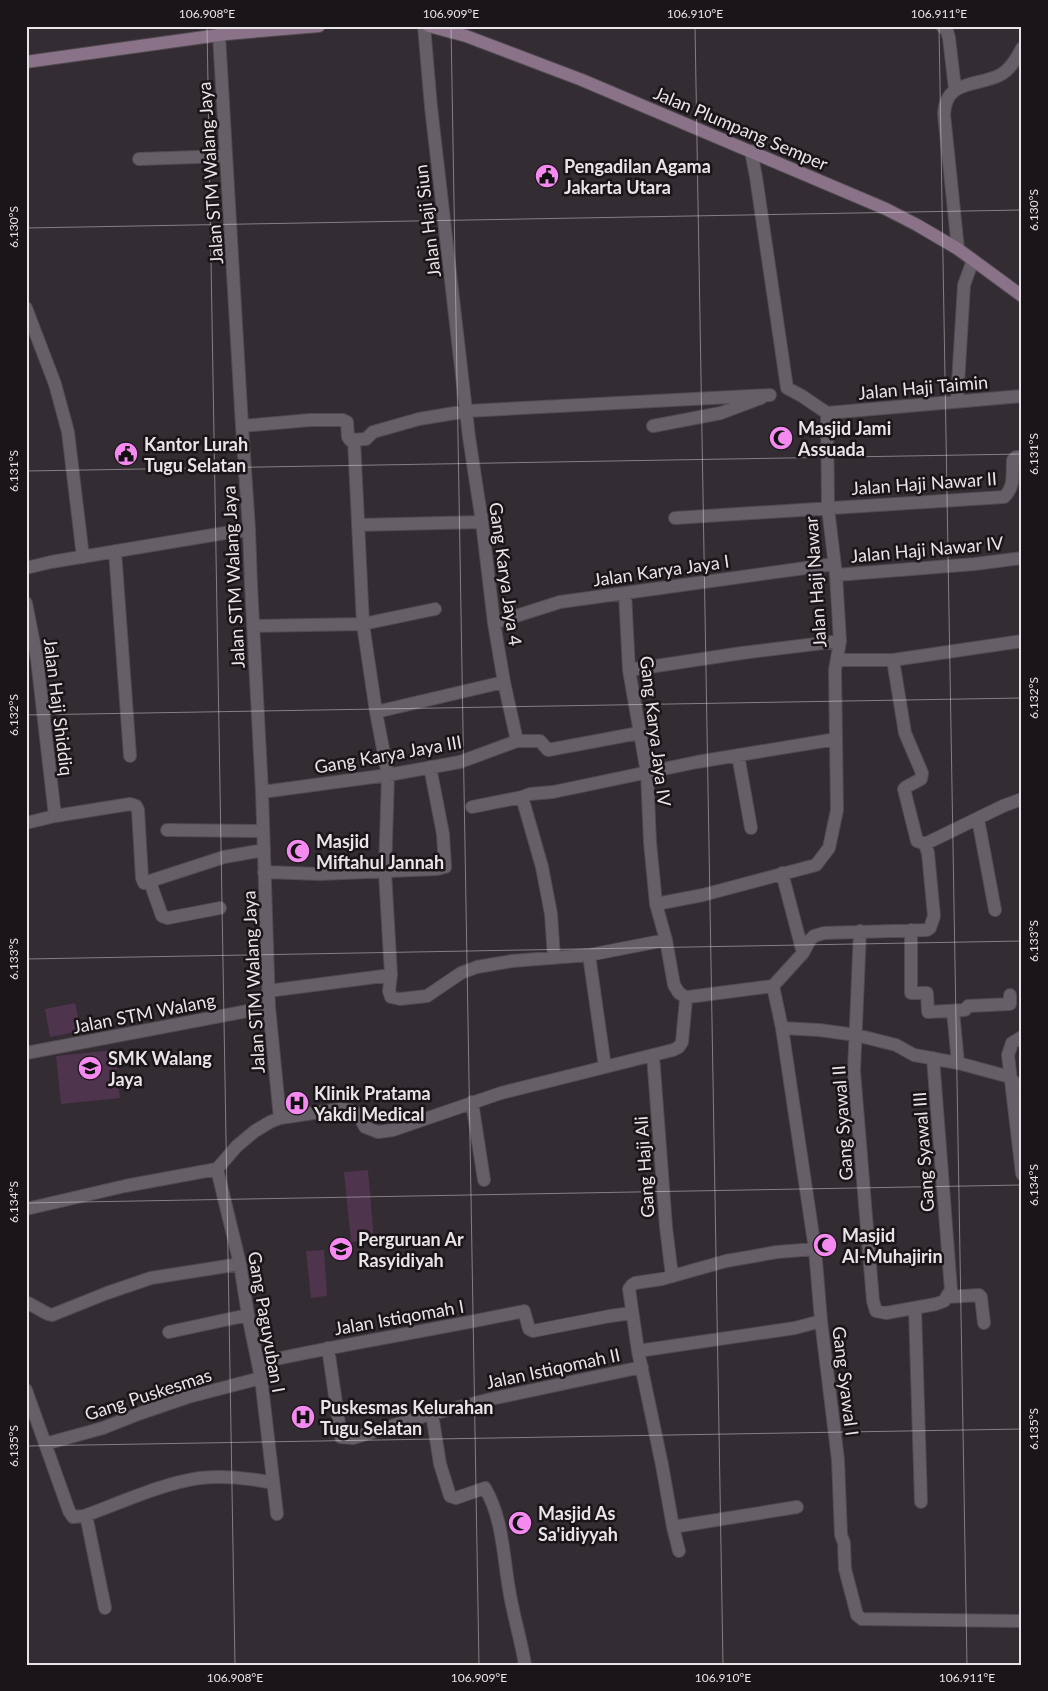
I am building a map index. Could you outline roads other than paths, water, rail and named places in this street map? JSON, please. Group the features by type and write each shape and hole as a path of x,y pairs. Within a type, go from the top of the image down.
{"main road":[{"path":"26,62 219,35 319,26"},
{"name":"Jalan Plumpang Semper","path":"429,26 466,36 582,80 886,209 958,249 1022,296"}],"street":[{"name":"Jalan Haji Siun","path":"424,26 430,107 467,411"},
{"path":"942,26 950,38 956,89"},
{"name":"Jalan STM Walang Jaya","path":"219,35 254,626 262,792 268,991 280,1118"},
{"path":"958,249 944,103 948,95 956,89 1000,75 1011,66 1022,48"},
{"path":"751,152 787,388"},
{"path":"139,159 226,156"},
{"path":"957,400 964,284 973,260"},
{"path":"26,308 55,384 68,432 83,557"},
{"path":"654,426 721,413 787,388"},
{"path":"787,388 828,413"},
{"path":"242,426 310,420 343,420 347,422 348,437 350,440 354,440 366,439 372,432 419,419 467,411 770,395"},
{"name":"Jalan Haji Taimin","path":"828,413 957,400 1022,396"},
{"name":"Gang Karya Jaya 4","path":"467,411 494,623 517,741"},
{"name":"Jalan Haji Nawar","path":"656,904 816,865 829,848 837,810 835,670 840,641 828,508 828,413"},
{"path":"354,440 363,624 376,712 388,775 385,872 391,975 389,991 391,997 410,999 427,996 460,973 478,967 512,961 589,954 666,940"},
{"name":"Jalan Haji Nawar II","path":"828,508 1004,497 1009,493 1012,486 1013,460 1016,457 1022,457"},
{"path":"675,518 828,508"},
{"path":"358,525 482,522"},
{"path":"26,568 249,529"},
{"path":"115,551 130,756"},
{"name":"Jalan Haji Nawar IV","path":"835,569 975,564 1022,558"},
{"name":"Jalan Karya Jaya I","path":"494,623 560,602 835,569"},
{"name":"Gang Karya Jaya IV","path":"625,593 629,670 647,773 650,842 656,904 666,940 674,986 679,993 687,998"},
{"name":"Jalan Haji Shiddiq","path":"26,603 37,660 55,816"},
{"path":"254,626 363,624 435,609"},
{"path":"629,670 840,641"},
{"path":"837,660 893,660 1022,641"},
{"path":"893,660 906,733 922,773 921,779 904,789 917,841 926,844 1003,806 1022,799"},
{"path":"376,712 504,682"},
{"path":"517,741 540,741 548,750 639,733"},
{"path":"472,807 697,762 836,739"},
{"name":"Gang Karya Jaya III","path":"262,792 388,775 460,762 517,741"},
{"path":"738,755 752,828"},
{"path":"264,872 320,874 437,870 446,867 443,834 430,767"},
{"path":"522,797 542,867 552,914 554,958"},
{"path":"26,823 55,816 130,804 136,806 138,810 142,878 144,883 224,857 264,850"},
{"path":"978,819 995,910"},
{"path":"168,830 263,830"},
{"path":"26,1209 125,1186 217,1170 237,1146 255,1130 280,1118 340,1108 358,1114 365,1127 378,1132 393,1130 501,1093 680,1047 687,998 693,995 773,986 804,953 810,940 818,934 927,930 930,928 933,921 926,844"},
{"path":"782,873 804,953"},
{"path":"150,882 162,916 168,918 220,908"},
{"path":"911,930 910,993 927,994 928,1012 965,1010 968,1006 1010,1004 1010,995"},
{"name":"Gang Syawal II","path":"860,931 854,1071 873,1301 876,1311 886,1313 915,1308"},
{"path":"589,954 605,1067"},
{"path":"268,991 391,975"},
{"name":"Gang Syawal I","path":"773,986 782,1028 815,1249 821,1321 838,1460 841,1535 844,1543 845,1569 858,1615 862,1619 1022,1621"},
{"name":"Jalan STM Walang","path":"26,1053 269,1007"},
{"path":"952,1011 958,1063"},
{"path":"782,1028 856,1035 896,1046 914,1055 958,1063 1010,1077 1016,1086 1022,1087"},
{"path":"1022,1037 1012,1043 1008,1055 1022,1174"},
{"name":"Gang Haji Ali","path":"653,1055 666,1227 672,1276"},
{"name":"Gang Syawal III","path":"933,1058 951,1290 946,1299"},
{"path":"472,1102 484,1180"},
{"name":"Gang Paguyuban I","path":"217,1170 240,1264 261,1378 278,1514"},
{"name":"Jalan Istiqomah II","path":"328,1348 341,1437 353,1438 432,1414 562,1383 642,1367 629,1290 632,1285 726,1262 777,1252 815,1249"},
{"path":"27,1301 52,1315 151,1278 240,1264"},
{"path":"921,1502 915,1308 946,1299 980,1295 982,1297 984,1323"},
{"name":"Jalan Istiqomah I","path":"258,1363 524,1311 529,1330 533,1331 632,1313"},
{"path":"169,1332 248,1315"},
{"name":"Jalan Istiqomah II","path":"638,1351 786,1330 821,1321"},
{"path":"642,1367 679,1551"},
{"name":"Gang Puskesmas","path":"45,1444 103,1428 188,1397 261,1378"},
{"path":"26,1390 69,1511 73,1517 86,1515 165,1487 202,1478 248,1478 273,1483"},
{"path":"432,1414 440,1464 450,1496 456,1498 483,1488 486,1490 497,1518 506,1560 509,1589 522,1641 525,1665"},
{"path":"673,1527 797,1507"},
{"path":"86,1515 105,1608"}],"place":[{"name":"Pengadilan Agama Jakarta Utara","path":"547,176"},
{"name":"Masjid Jami Assuada","path":"781,438"},
{"name":"Kantor Lurah Tugu Selatan","path":"126,454"},
{"name":"Masjid Miftahul Jannah","path":"298,851"},
{"name":"SMK Walang Jaya","path":"90,1068"},
{"name":"Klinik Pratama Yakdi Medical","path":"297,1103"},
{"name":"Masjid Al-Muhajirin","path":"825,1245"},
{"name":"Perguruan Ar Rasyidiyah","path":"341,1249"},
{"name":"Puskesmas Kelurahan Tugu Selatan","path":"303,1417"},
{"name":"Masjid As Sa'idiyyah","path":"520,1523"}]}
